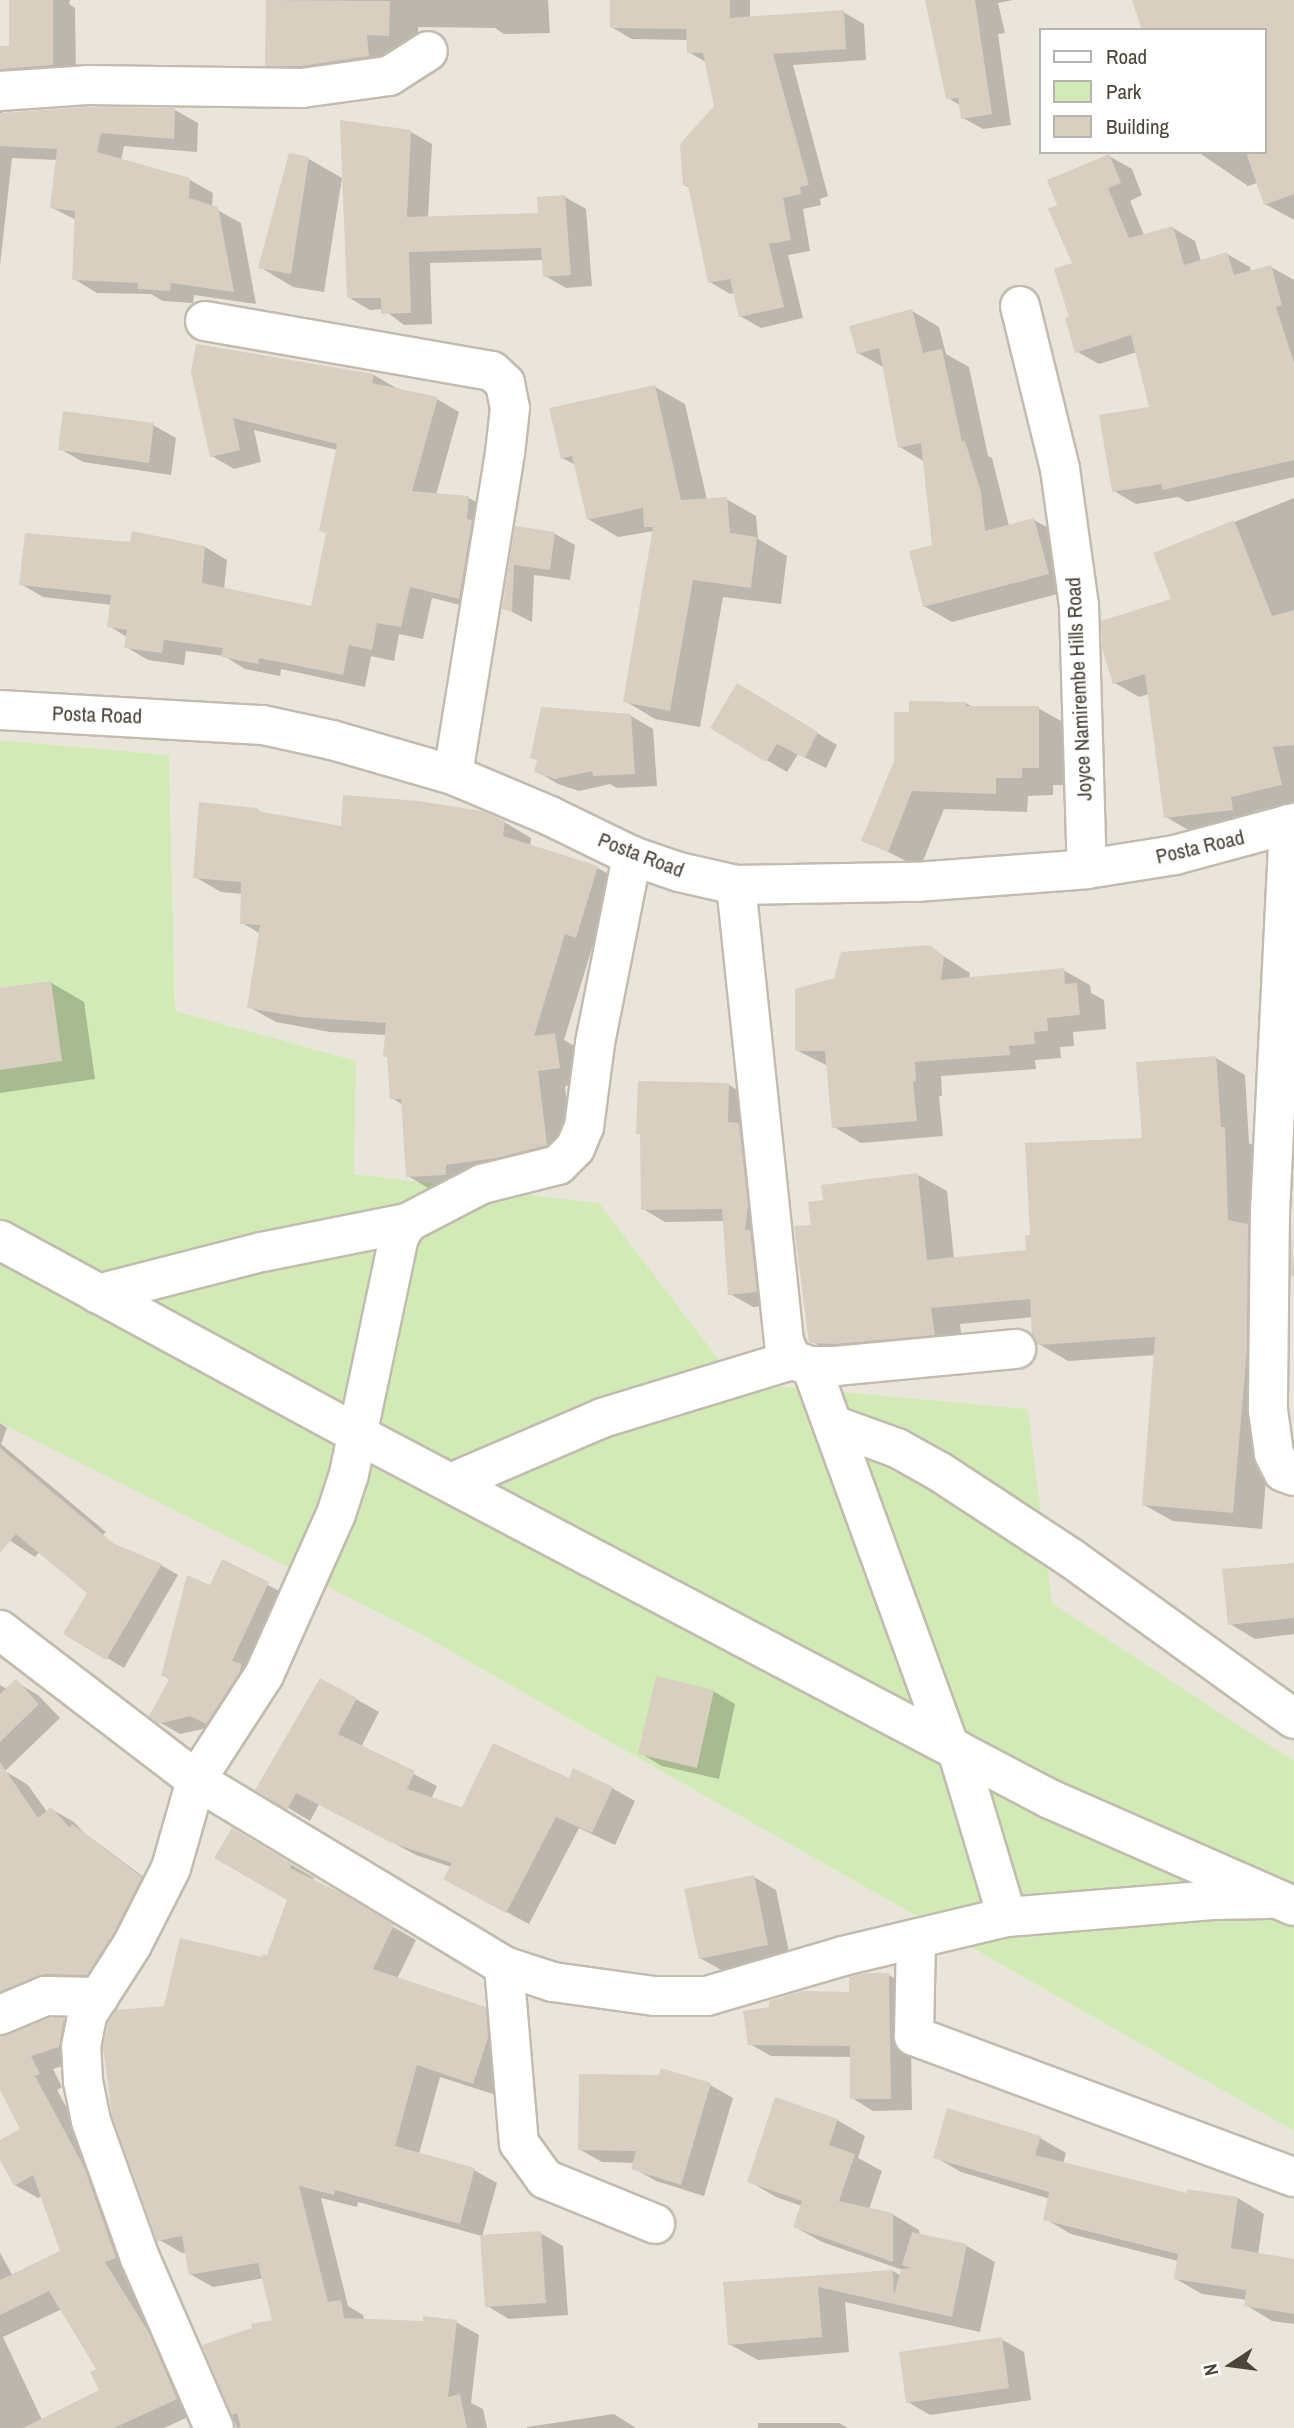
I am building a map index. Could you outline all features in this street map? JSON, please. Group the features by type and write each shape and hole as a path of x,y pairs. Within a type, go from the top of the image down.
{"street":[{"path":"0,90 88,85 302,88 389,76 428,51"},
{"name":"Joyce Namirembe Hills Road","path":"1020,306 1060,470 1079,606 1087,869"},
{"path":"205,321 492,371 505,383 510,408 505,453 453,775"},
{"name":"Posta Road","path":"0,710 263,725 332,740 453,775 550,816 632,856 679,872 737,885 916,882 1087,869 1175,855 1291,824"},
{"path":"1291,824 1270,1209 1268,1409 1274,1454 1283,1472 1294,1476"},
{"path":"98,1294 262,1252 407,1223 482,1184 558,1165 575,1148 584,1126 595,1043 632,856"},
{"path":"737,885 784,1342 801,1363 832,1425 953,1747 1007,1917"},
{"path":"214,2428 140,2258 91,2121 83,2081 81,2047 87,2015 132,1945 171,1868 196,1780 264,1675 337,1514 349,1474 399,1237 407,1223"},
{"path":"0,1240 357,1434 453,1482 1050,1799 1290,1901"},
{"path":"453,1482 602,1418 801,1363 1016,1349"},
{"path":"832,1425 897,1448 940,1472 1071,1558 1294,1719"},
{"path":"0,1630 196,1780 504,1966 553,1982 654,1996 707,1996 843,1956 1007,1917 1212,1900 1290,1901"},
{"path":"916,1939 914,2036 1294,2177"},
{"path":"504,1966 519,2143 545,2179 655,2224"},
{"path":"0,2015 45,1996 99,1997"}],"shaded area":[{"path":"0,0 1294,0 1294,1761 1052,1603 1027,1409 736,1382 599,1203 354,1174 355,1061 175,1012 169,755 0,740"},
{"path":"0,1423 417,1632 1294,2131 1294,2428 0,2428"}],"green space":[{"path":"0,740 169,755 175,1011 356,1061 354,1174 599,1203 736,1382 1028,1409 1052,1603 1294,1761 1294,2131 417,1632 0,1423"}],"building":[{"path":"9,0 53,0 53,65 0,69 0,46 9,46"},
{"path":"266,0 390,1 389,36 367,35 369,56 301,66 265,66"},
{"path":"610,0 730,0 730,18 844,10 846,49 773,54 809,185 800,187 801,194 783,198 791,240 769,244 784,307 739,317 730,279 708,283 688,185 683,186 680,144 714,106 703,53 687,53 686,29 610,28"},
{"path":"925,0 975,0 992,114 961,119 958,98 946,99"},
{"path":"1132,0 1294,0 1294,194 1264,205 1247,154 1266,154 1266,28 1141,28"},
{"path":"88,107 175,108 174,139 101,133 97,152 190,178 189,198 218,207 234,292 171,283 170,291 138,289 138,283 72,280 75,211 50,208 57,149 0,146 0,113"},
{"path":"340,120 411,130 407,217 538,213 537,197 565,195 571,275 543,277 541,248 409,252 411,313 381,314 381,298 347,298"},
{"path":"289,153 309,157 291,274 258,268"},
{"path":"1109,154 1121,183 1108,188 1129,238 1173,226 1184,265 1227,252 1234,275 1271,265 1282,305 1276,307 1294,363 1294,460 1163,490 1161,484 1112,492 1099,415 1149,407 1131,335 1075,353 1065,318 1069,317 1054,269 1072,263 1048,209 1057,205 1047,180"},
{"path":"912,309 923,353 942,349 962,442 965,441 981,492 985,531 1034,518 1049,574 923,607 909,551 932,545 921,443 898,448 879,348 857,354 849,326"},
{"path":"196,344 374,374 372,383 438,397 412,491 469,496 467,519 472,520 459,599 410,587 401,627 377,623 372,650 349,645 343,675 259,658 258,664 221,657 223,648 164,640 162,653 124,648 127,630 107,627 111,595 19,585 25,533 130,542 132,531 205,546 202,583 311,606 326,533 319,531 337,444 233,418 240,450 210,457 191,372"},
{"path":"655,385 681,500 727,497 730,533 757,537 751,588 693,580 670,711 623,702 653,527 644,527 643,508 587,520 572,456 561,459 549,408"},
{"path":"63,411 154,423 149,463 58,450"},
{"path":"1234,520 1272,616 1294,610 1294,745 1273,747 1282,785 1231,797 1233,810 1164,818 1145,674 1113,684 1102,648 1101,621 1171,599 1153,553"},
{"path":"515,526 555,532 550,570 514,565 512,612 502,609"},
{"path":"737,683 818,732 805,758 777,744 766,762 710,728"},
{"path":"909,701 966,702 966,706 1039,706 1039,768 1022,768 1022,778 996,778 996,794 912,791 888,852 861,841 894,761 894,712 909,712"},
{"path":"541,707 631,714 635,774 593,776 592,771 555,779 534,772 537,760 530,758"},
{"path":"343,795 419,801 482,811 505,821 503,836 598,866 576,938 565,934 534,1036 555,1033 560,1068 538,1071 547,1145 496,1158 446,1165 446,1175 406,1177 401,1099 390,1099 387,1057 383,1057 386,1023 301,1017 247,1008 260,925 240,924 241,882 193,878 199,802 257,808 257,811 341,826"},
{"path":"930,945 944,956 941,980 1064,968 1065,984 1077,983 1080,1015 1047,1018 1048,1031 1034,1032 1035,1044 1009,1046 1010,1055 915,1062 916,1081 913,1082 917,1121 832,1128 825,1051 795,1051 795,989 834,978 841,952"},
{"path":"51,981 62,1061 0,1070 0,988"},
{"path":"1216,1056 1221,1127 1225,1127 1228,1220 1248,1224 1247,1349 1233,1513 1142,1505 1155,1337 1037,1345 1032,1335 1030,1299 931,1308 935,1335 835,1344 809,1343 794,1226 811,1225 808,1202 823,1200 821,1185 918,1173 927,1260 1026,1250 1025,1235 1030,1235 1025,1143 1142,1138 1136,1062"},
{"path":"638,1081 729,1083 728,1122 739,1123 748,1205 745,1230 750,1230 757,1292 728,1295 722,1209 641,1210 640,1134 636,1134"},
{"path":"1292,1231 1294,1276 1291,1276"},
{"path":"0,1448 113,1543 162,1564 106,1660 63,1634 87,1593 16,1534 0,1553"},
{"path":"222,1559 269,1582 232,1661 242,1664 239,1673 206,1724 190,1716 158,1724 149,1716 170,1678 161,1676 187,1575 210,1585"},
{"path":"1294,1563 1294,1618 1228,1625 1222,1569"},
{"path":"656,1676 714,1690 697,1768 638,1754"},
{"path":"320,1678 357,1698 338,1734 415,1771 407,1789 462,1807 493,1743 569,1778 573,1768 613,1787 592,1833 556,1817 506,1913 443,1879 452,1863 392,1843 296,1793 287,1810 255,1790"},
{"path":"16,1679 39,1704 0,1742 0,1694"},
{"path":"0,1762 38,1818 51,1807 70,1828 72,1824 142,1877 113,1934 87,1975 45,1974 0,1991"},
{"path":"232,1828 292,1864 290,1868 341,1893 394,1925 373,1969 486,2007 488,2038 473,2084 417,2065 395,2146 475,2168 460,2224 335,2190 334,2195 299,2186 328,2302 341,2300 344,2318 423,2321 423,2316 457,2320 448,2397 460,2394 467,2428 241,2428 237,2413 232,2415 202,2345 252,2328 251,2324 272,2320 258,2263 189,2275 182,2236 157,2241 112,2115 103,2048 108,2023 116,2010 164,2006 180,1938 262,1957 263,1954 267,1955 287,1900 214,1858"},
{"path":"754,1875 768,1945 699,1959 684,1889"},
{"path":"866,1973 889,1973 891,2099 850,2099 850,2046 748,2045 743,2011 769,2007 769,2001 802,1991 849,1992 849,1977"},
{"path":"49,2018 64,2018 59,2047 31,2056 40,2074 35,2076 84,2167 116,2258 105,2262 149,2333 177,2399 114,2428 23,2428 99,2390 90,2372 96,2369 49,2291 0,2315 0,2280 60,2251 33,2175 14,2186 0,2160 0,2140 20,2129 0,2090 0,2036"},
{"path":"661,2068 711,2083 681,2185 631,2169 636,2151 578,2150 579,2074 659,2075"},
{"path":"775,2097 838,2119 829,2145 855,2154 839,2201 893,2213 893,2262 793,2227 802,2201 747,2182"},
{"path":"947,2108 1041,2136 1035,2155 1187,2193 1187,2189 1238,2197 1231,2248 1294,2259 1294,2314 1244,2306 1246,2290 1174,2279 1178,2254 1043,2220 1049,2192 933,2158"},
{"path":"541,2231 546,2303 485,2307 480,2235"},
{"path":"912,2232 967,2244 952,2317 818,2287 822,2337 728,2345 723,2282 893,2270 894,2295 901,2269 911,2268 902,2265"},
{"path":"1002,2337 1009,2388 906,2403 899,2352"}]}
